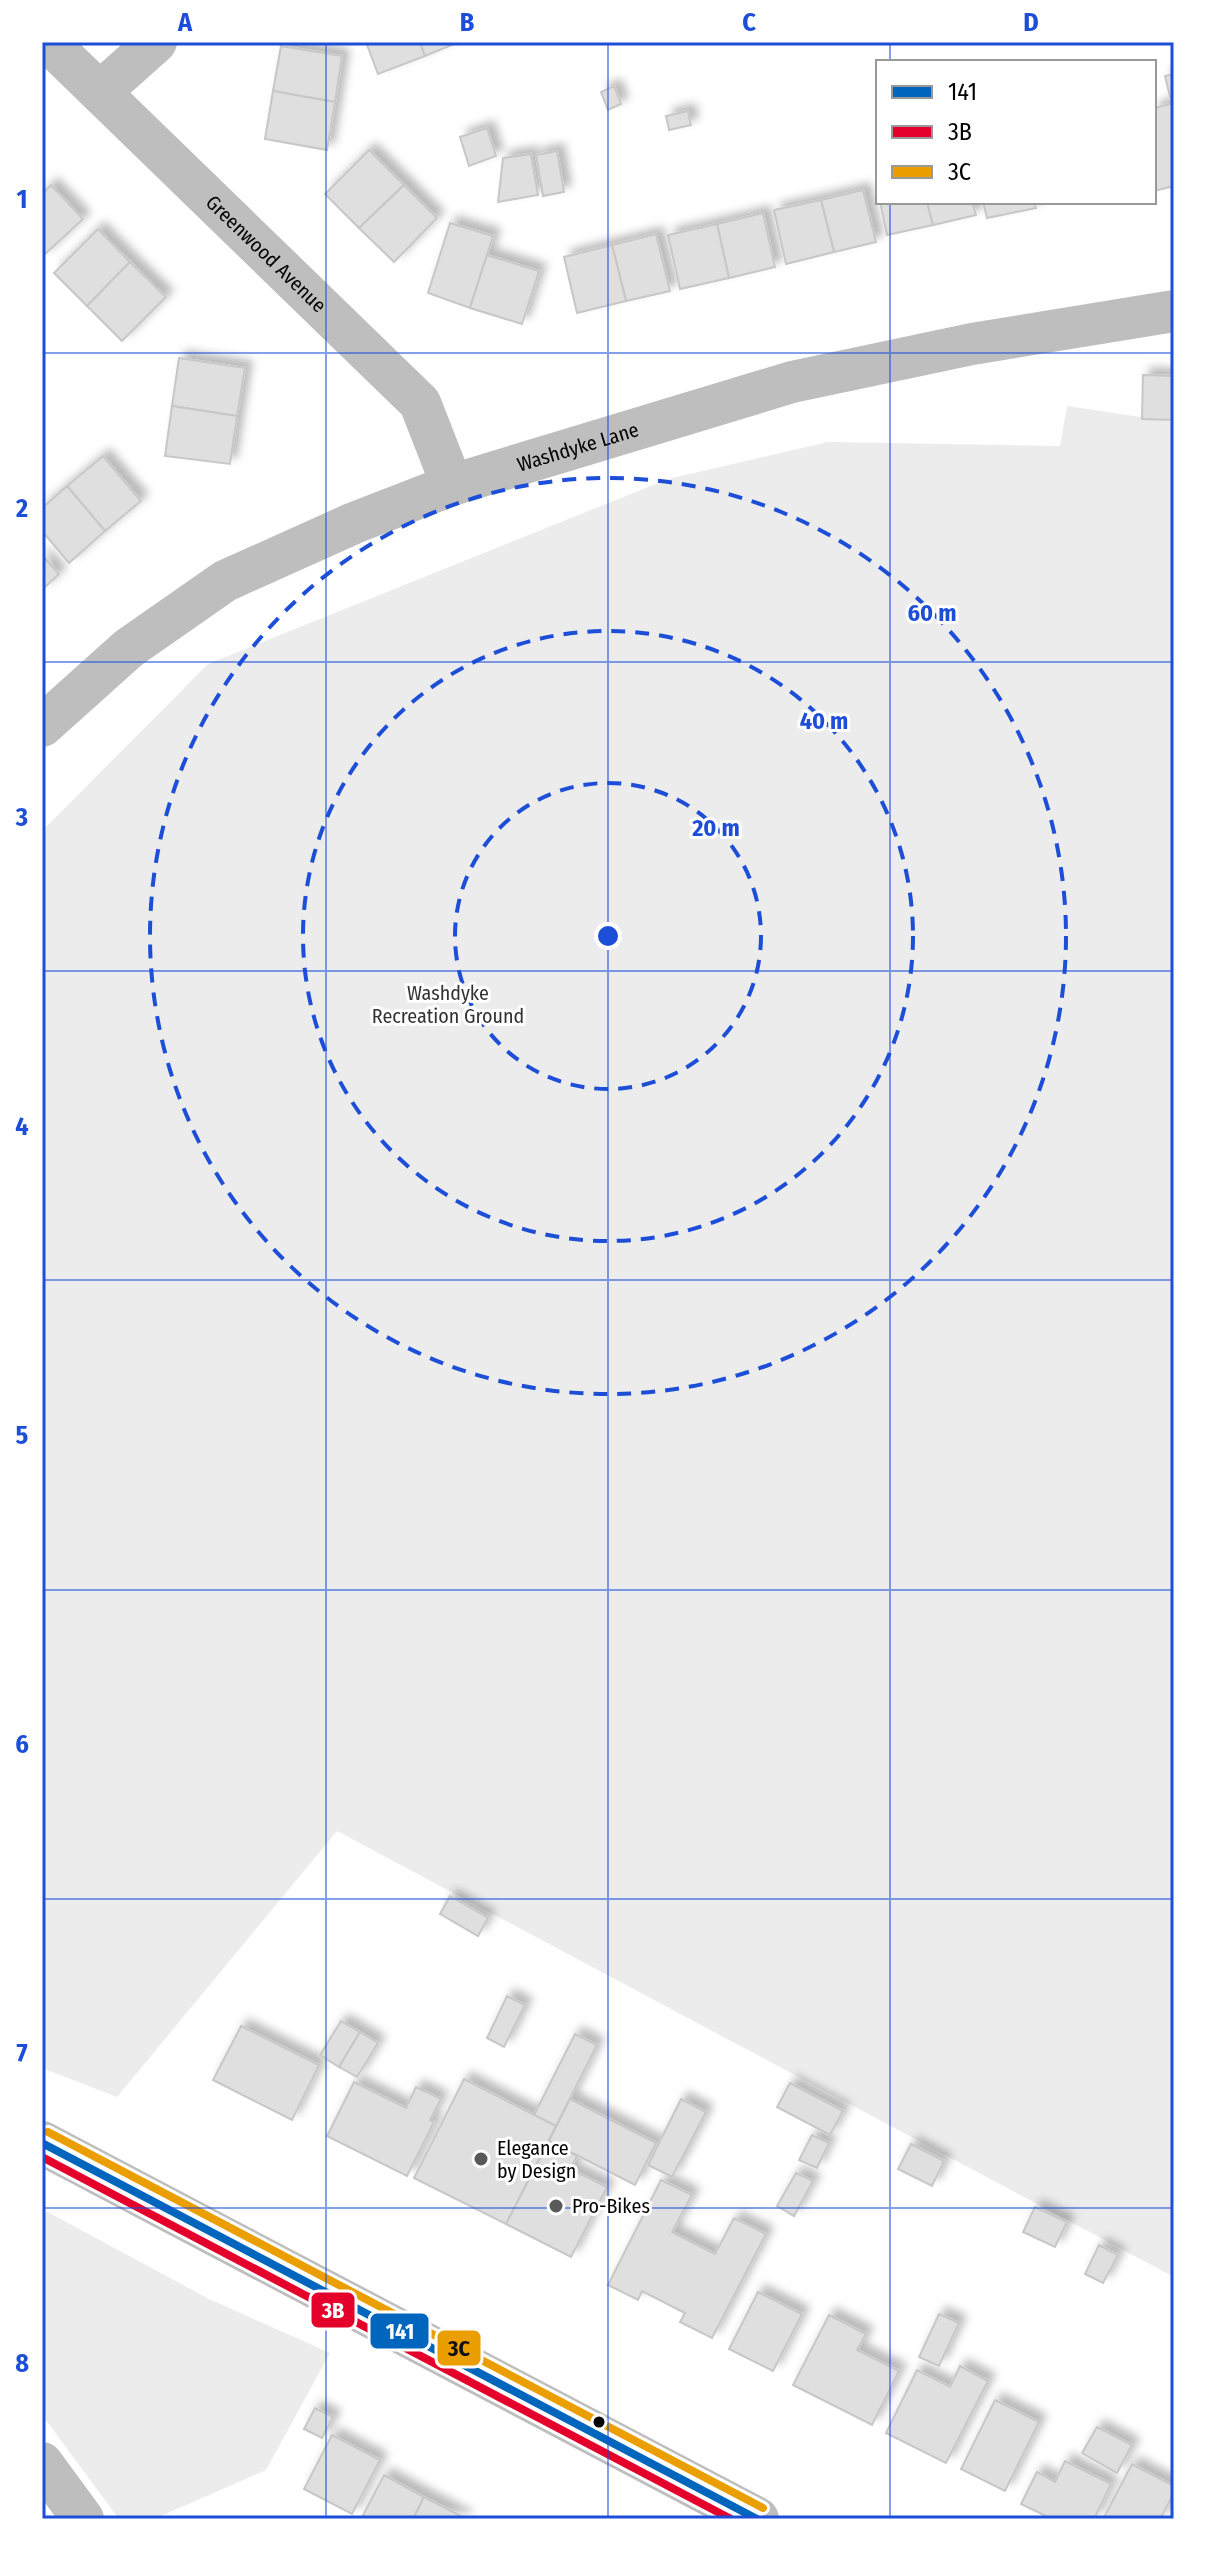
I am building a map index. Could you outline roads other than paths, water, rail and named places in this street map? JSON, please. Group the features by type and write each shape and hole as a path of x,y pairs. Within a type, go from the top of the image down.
{"street":[{"name":"Greenwood Avenue","path":"48,42 420,403 452,485"},
{"path":"100,92 156,42"},
{"name":"Washdyke Lane","path":"42,726 129,648 225,581 354,523 452,485 792,382 972,344 1174,311"},
{"path":"42,2143 757,2519"},
{"path":"42,2463 83,2519"}],"place":[{"name":"Elegance by Design","path":"481,2159"},
{"name":"Pro-Bikes","path":"556,2206"}],"park label":[{"name":"Washdyke Recreation Ground","path":"448,1004"}]}
